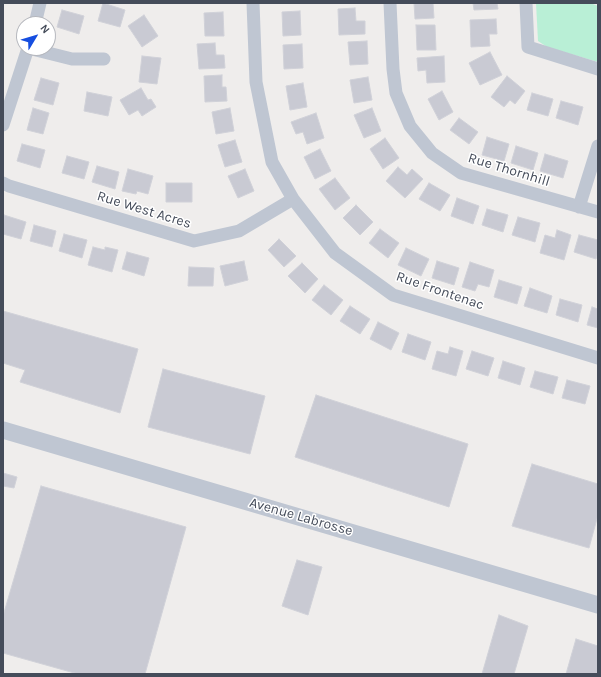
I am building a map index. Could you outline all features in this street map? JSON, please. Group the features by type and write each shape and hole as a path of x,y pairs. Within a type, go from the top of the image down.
{"street":[{"path":"36,16 40,3"},
{"name":"Rue Frontenac","path":"253,3 256,82 272,162 293,199 335,253 393,295 598,358"},
{"name":"Rue Thornhill","path":"390,3 393,69 396,93 410,126 432,153 461,173 598,212"},
{"path":"526,3 528,47 598,69"},
{"path":"56,55 72,59 104,59"},
{"path":"3,125 25,56"},
{"path":"579,207 598,146"},
{"name":"Rue West Acres","path":"3,183 194,241 239,231 293,199"},
{"name":"Avenue Labrosse","path":"3,430 598,605"}],"green space":[{"path":"536,3 590,3 598,6 598,62 547,47 538,41"}],"building":[{"path":"103,3 125,10 120,27 98,21"},
{"path":"414,3 433,3 434,18 415,19"},
{"path":"473,3 497,3 498,9 474,10"},
{"path":"355,8 356,21 365,21 365,34 339,35 338,9"},
{"path":"62,10 84,16 79,34 57,27"},
{"path":"300,11 301,35 283,36 282,12"},
{"path":"223,12 224,36 205,36 204,13"},
{"path":"144,15 158,36 142,47 128,26"},
{"path":"496,19 497,34 489,34 490,46 471,47 470,20"},
{"path":"416,25 435,25 436,50 417,50"},
{"path":"367,41 368,64 350,65 348,42"},
{"path":"215,43 216,55 224,55 225,68 199,69 197,44"},
{"path":"302,44 303,68 284,69 283,45"},
{"path":"490,52 502,75 480,85 469,63"},
{"path":"142,56 161,58 157,84 139,82"},
{"path":"444,56 445,82 427,83 426,70 418,71 417,58"},
{"path":"222,75 222,87 226,87 227,101 205,102 204,76"},
{"path":"507,76 525,91 515,104 510,100 504,107 491,97"},
{"path":"368,77 372,100 354,103 350,80"},
{"path":"41,78 59,83 53,105 34,100"},
{"path":"303,83 307,107 290,110 286,86"},
{"path":"141,88 148,100 151,99 156,107 142,116 138,110 129,115 120,100"},
{"path":"442,91 453,112 439,120 428,99"},
{"path":"87,92 112,97 108,116 84,111"},
{"path":"532,93 553,99 548,116 527,110"},
{"path":"561,101 583,107 578,125 556,118"},
{"path":"33,108 49,113 43,134 27,130"},
{"path":"230,108 234,131 216,134 212,112"},
{"path":"372,108 381,131 364,138 354,115"},
{"path":"316,113 324,138 307,144 303,132 296,134 291,122"},
{"path":"459,118 478,132 469,144 450,130"},
{"path":"487,137 509,144 504,161 482,155"},
{"path":"385,138 399,158 383,169 370,149"},
{"path":"235,140 242,162 225,167 218,145"},
{"path":"22,144 45,150 40,168 17,161"},
{"path":"516,146 538,153 533,170 511,163"},
{"path":"320,149 331,171 315,179 304,157"},
{"path":"545,154 568,161 563,178 540,171"},
{"path":"67,156 89,162 84,179 62,173"},
{"path":"97,166 119,172 115,189 92,182"},
{"path":"398,167 407,175 412,169 423,179 405,198 386,181"},
{"path":"128,169 153,176 148,194 137,191 136,194 122,191"},
{"path":"245,169 254,191 238,198 228,176"},
{"path":"335,178 350,198 335,210 319,189"},
{"path":"166,183 192,183 192,202 166,202"},
{"path":"429,183 450,195 440,211 419,199"},
{"path":"457,198 479,206 473,224 451,216"},
{"path":"356,205 373,222 360,235 343,218"},
{"path":"487,209 508,215 503,232 482,225"},
{"path":"4,215 26,222 21,239 3,234"},
{"path":"518,217 540,223 535,242 512,235"},
{"path":"34,225 56,231 52,247 30,241"},
{"path":"380,229 399,243 388,258 369,243"},
{"path":"557,230 571,235 564,260 540,253 545,235 555,238"},
{"path":"64,234 87,240 82,258 59,251"},
{"path":"579,235 598,240 598,252 596,259 574,252"},
{"path":"279,239 296,256 284,267 268,250"},
{"path":"93,247 105,250 105,247 118,250 112,272 88,265"},
{"path":"406,248 429,259 421,276 398,265"},
{"path":"127,252 149,258 144,276 122,269"},
{"path":"244,261 248,280 225,286 220,266"},
{"path":"437,261 459,268 454,285 432,278"},
{"path":"470,262 494,270 489,287 478,284 475,291 462,287"},
{"path":"302,263 318,279 305,293 288,276"},
{"path":"189,267 214,268 213,286 188,286"},
{"path":"499,280 522,287 517,304 494,297"},
{"path":"324,285 343,300 331,315 312,300"},
{"path":"530,288 552,296 547,313 524,306"},
{"path":"560,299 582,305 578,322 556,315"},
{"path":"350,306 370,319 360,334 340,321"},
{"path":"592,307 598,309 598,328 587,325"},
{"path":"3,311 138,349 120,413 20,382 25,370 3,363"},
{"path":"378,322 399,333 391,350 370,339"},
{"path":"408,334 431,342 425,360 402,352"},
{"path":"450,347 463,351 456,376 432,369 437,351 448,354"},
{"path":"472,351 494,358 488,376 466,369"},
{"path":"503,361 525,368 520,385 498,378"},
{"path":"163,369 265,396 250,454 148,427"},
{"path":"535,371 558,377 553,394 530,387"},
{"path":"567,380 590,386 585,404 562,398"},
{"path":"316,395 468,444 449,507 295,457"},
{"path":"532,464 598,484 598,515 589,548 512,526"},
{"path":"3,473 17,477 14,488 3,486"},
{"path":"41,486 186,527 145,674 78,674 3,653 3,616"},
{"path":"297,560 322,567 308,615 282,606"},
{"path":"499,615 528,626 514,674 482,674"},
{"path":"576,639 598,646 598,674 566,674"}]}
